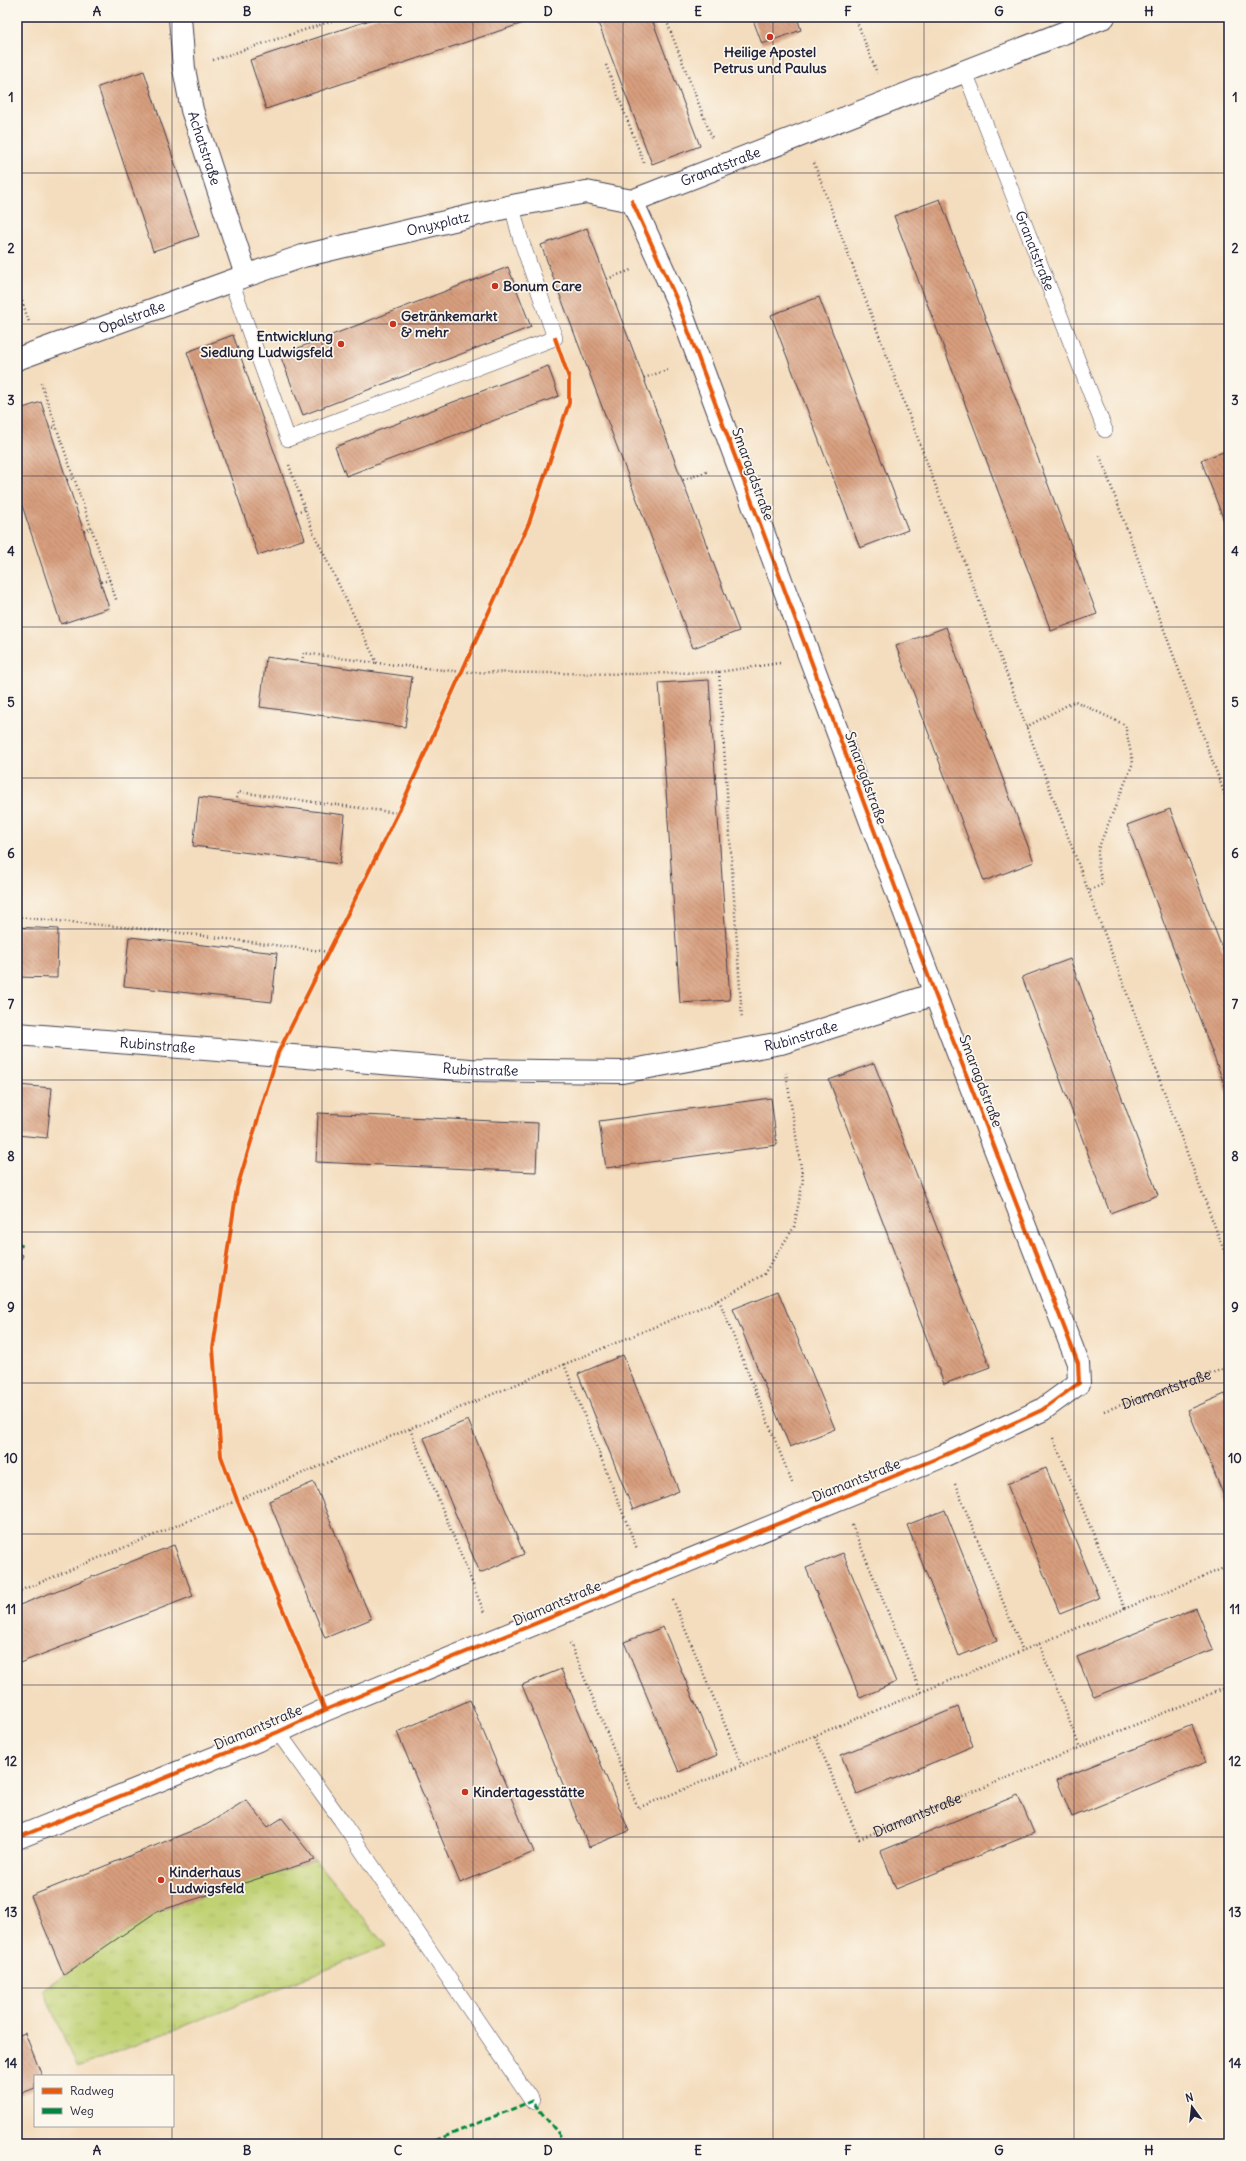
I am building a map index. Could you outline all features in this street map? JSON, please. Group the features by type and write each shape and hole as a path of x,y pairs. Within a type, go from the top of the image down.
{"street":[{"name":"Achatstraße","path":"180,17 184,69 192,110 239,278"},
{"name":"Granatstraße","path":"632,201 656,193 1104,17"},
{"name":"Onyxplatz","path":"239,278 303,256 512,206 586,192 632,201"},
{"name":"Smaragdstraße","path":"632,201 676,298 935,994 1078,1363"},
{"name":"Opalstraße","path":"29,354 239,278"},
{"name":"Rubinstraße","path":"17,1034 470,1070 622,1072 780,1042 935,994"},
{"name":"Diamantstraße","path":"17,1838 278,1732 325,1710 943,1456 1042,1410 1079,1383 1078,1363"}],"lane":[{"name":"Granatstraße","path":"965,72 1105,430"},
{"path":"239,278 288,439 555,338 520,237 512,206"},
{"path":"278,1732 341,1820 532,2101"}],"path":[{"path":"184,69 344,17"},
{"path":"665,17 723,166"},
{"path":"855,17 888,102"},
{"path":"606,65 656,193"},
{"path":"803,135 1229,1264"},
{"path":"607,279 638,268"},
{"path":"17,286 29,354 57,427 117,602"},
{"path":"644,378 674,368"},
{"path":"50,428 57,427"},
{"path":"1105,430 1096,445 1229,806"},
{"path":"288,439 287,459 313,532 377,663"},
{"path":"683,480 712,470"},
{"path":"67,480 74,478"},
{"path":"296,512 305,509"},
{"path":"84,531 92,528"},
{"path":"101,582 110,580"},
{"path":"302,662 304,653 377,663 462,672 630,674 719,672 810,659"},
{"path":"459,679 466,664"},
{"path":"719,672 744,1049"},
{"path":"1026,727 1075,701 1124,725 1133,764 1098,849 1098,867 1103,884 1089,891"},
{"path":"236,802 238,792 398,813"},
{"path":"395,820 401,806"},
{"path":"17,918 165,931 329,952"},
{"path":"326,959 332,945"},
{"path":"17,1592 719,1300 764,1274 794,1227 803,1180 780,1042"},
{"path":"719,1300 804,1513"},
{"path":"564,1364 655,1574 742,1766"},
{"path":"1042,1410 1125,1609"},
{"path":"410,1429 496,1640"},
{"path":"943,1456 1023,1651"},
{"path":"234,1493 240,1508"},
{"path":"1040,1644 1080,1748"}],"green space":[{"path":"315,1860 386,1946 77,2068 43,1989 156,1912"}],"building":[{"path":"379,17 541,17 266,109 250,60"},
{"path":"596,17 618,17 619,19 625,17 651,17 700,146 652,164"},
{"name":"Heilige Apostel Petrus und Paulus","path":"752,17 797,17 801,30 762,44"},
{"path":"144,71 199,236 153,251 98,87"},
{"path":"940,199 1097,614 1051,631 894,216"},
{"path":"587,228 739,631 693,648 541,245"},
{"path":"508,267 531,327 303,415 280,355"},
{"path":"819,297 908,530 860,548 771,315"},
{"path":"233,335 305,539 258,555 187,352"},
{"path":"548,366 559,396 346,476 335,447"},
{"path":"41,402 109,608 61,624 17,490 17,410"},
{"path":"1229,450 1229,525 1226,526 1201,460"},
{"path":"946,627 1034,862 984,881 896,646"},
{"path":"266,657 412,677 405,727 260,707"},
{"path":"709,680 730,1000 680,1003 659,683"},
{"path":"199,797 345,815 340,864 193,846"},
{"path":"1170,809 1229,967 1229,1097 1127,825"},
{"path":"17,927 58,929 57,978 17,977"},
{"path":"129,937 277,953 272,1002 124,986"},
{"path":"1070,959 1158,1195 1110,1213 1022,977"},
{"path":"874,1063 990,1367 944,1384 829,1080"},
{"path":"17,1085 52,1088 47,1138 17,1135"},
{"path":"771,1098 777,1145 606,1168 599,1121"},
{"path":"318,1113 538,1123 536,1172 316,1162"},
{"path":"17,1252 23,1255 17,1270"},
{"path":"778,1291 835,1429 790,1447 733,1309"},
{"path":"623,1355 679,1491 633,1510 578,1374"},
{"path":"1225,1394 1229,1403 1229,1508 1188,1410"},
{"path":"468,1420 524,1554 480,1573 424,1438"},
{"path":"1046,1468 1099,1598 1060,1614 1007,1484"},
{"path":"314,1482 371,1619 325,1638 269,1501"},
{"path":"945,1510 997,1641 959,1656 907,1525"},
{"path":"174,1545 193,1596 17,1664 17,1606"},
{"path":"843,1553 896,1682 860,1698 806,1568"},
{"path":"1196,1608 1213,1649 1094,1697 1077,1657"},
{"path":"663,1627 717,1755 679,1772 624,1642"},
{"path":"561,1669 629,1831 589,1847 522,1685"},
{"name":"Kindertagesstätte","path":"470,1700 534,1852 460,1883 397,1732"},
{"path":"958,1707 973,1746 857,1794 841,1755"},
{"path":"1192,1725 1206,1762 1072,1817 1057,1780"},
{"path":"1018,1795 1034,1833 896,1889 881,1851"},
{"name":"Kinderhaus Ludwigsfeld","path":"246,1800 268,1827 282,1818 315,1860 156,1912 64,1975 31,1896 206,1825"},
{"path":"25,2033 42,2075 34,2075 34,2088 17,2095 17,2036"}],"marked path":[{"path":"17,1244 25,1247"},
{"path":"427,2144 532,2101 567,2144"}],"cycle path":[{"path":"17,1838 278,1732 325,1710 943,1456 1042,1410 1079,1383 1078,1363 935,994 676,298 632,201"},
{"path":"325,1710 237,1500 221,1456 213,1348 237,1188 278,1053 398,813 529,523 569,403 569,378 555,338"}],"place":[{"name":"Heilige Apostel Petrus und Paulus","path":"770,37"},
{"name":"Bonum Care","path":"495,286"},
{"name":"Getränkemarkt & mehr","path":"393,324"},
{"name":"Entwicklung Siedlung Ludwigsfeld","path":"341,344"},
{"name":"Kindertagesstätte","path":"465,1792"},
{"name":"Kinderhaus Ludwigsfeld","path":"161,1880"}]}
